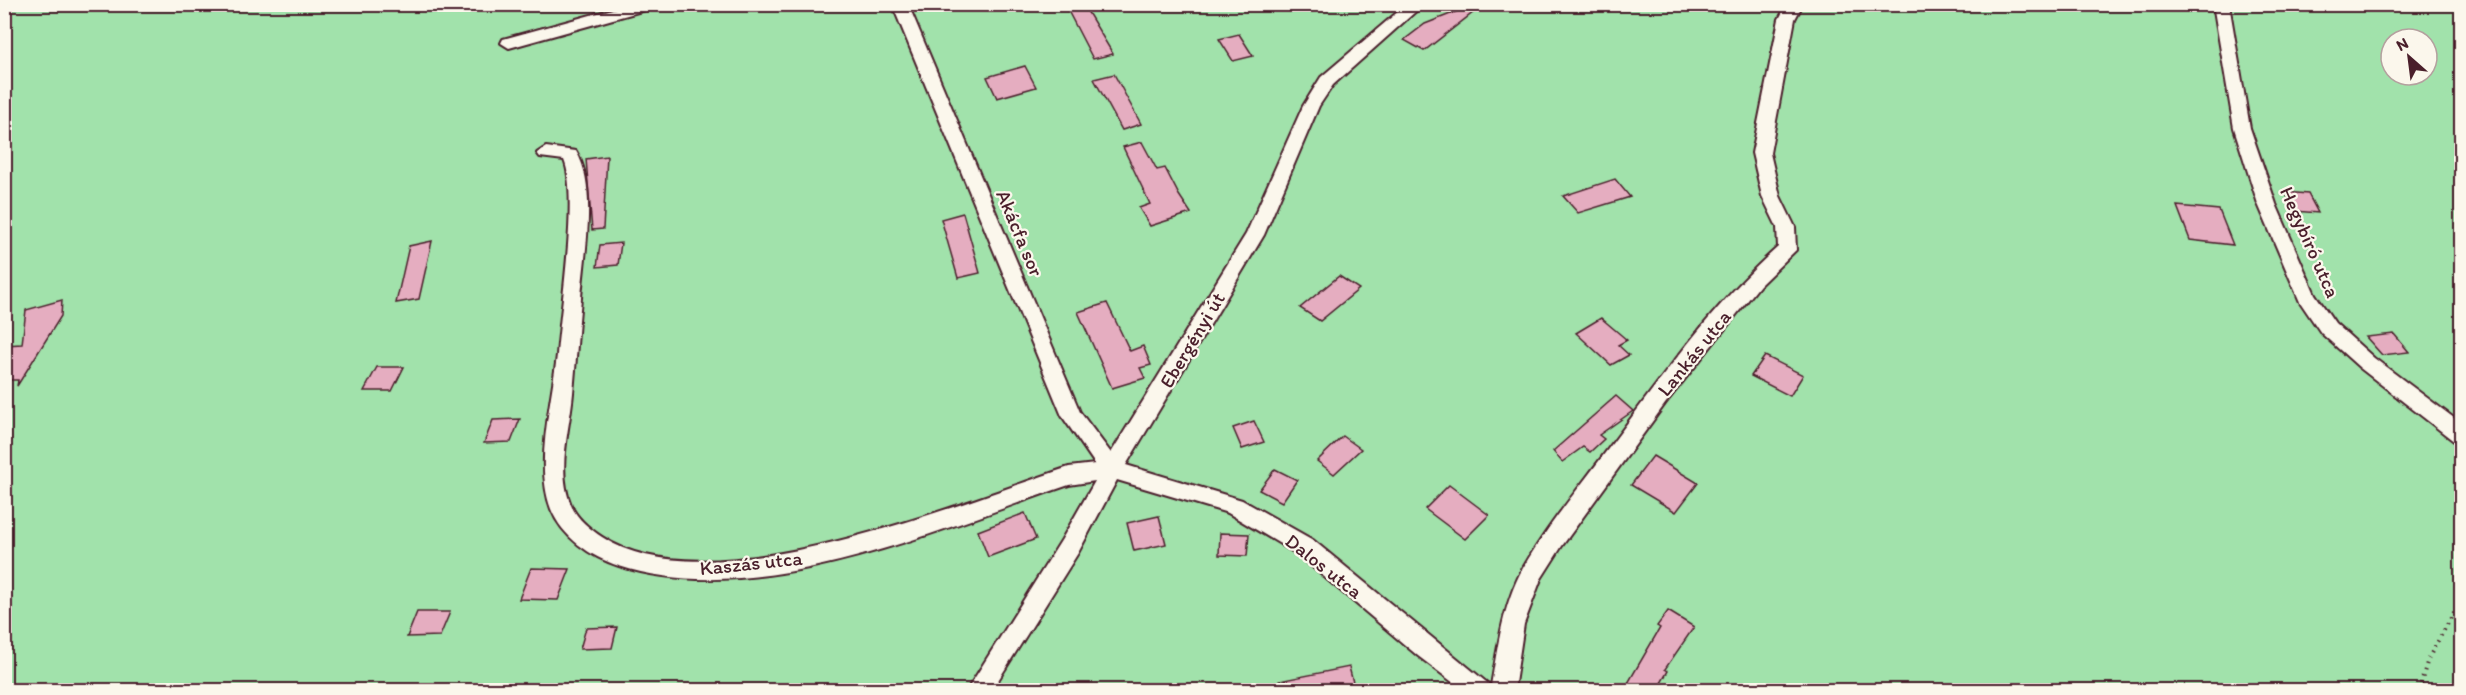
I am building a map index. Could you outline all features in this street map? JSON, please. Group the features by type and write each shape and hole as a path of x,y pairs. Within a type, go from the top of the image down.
{"street":[{"path":"509,43 651,4"},
{"name":"Akácfa sor","path":"900,4 1072,416 1112,470"},
{"name":"Ebergényi út","path":"979,690 1070,546 1112,470 1254,235 1311,106 1327,81 1417,4"},
{"name":"Lankás utca","path":"1502,690 1513,624 1531,574 1554,538 1658,398 1752,280 1787,250 1789,236 1784,219 1772,198 1761,153 1787,19 1795,4"},
{"name":"Hegybíró utca","path":"2221,4 2242,128 2267,204 2307,297 2328,328 2351,349 2462,436"},
{"name":"Kaszás utca","path":"546,153 570,156 578,173 577,228 564,395 554,458 555,485 561,508 579,533 609,553 646,565 701,571 763,566 830,553 890,536 1069,476 1112,470"},
{"name":"Dalos utca","path":"1112,470 1234,506 1305,547 1426,649 1482,690"}],"path":[{"path":"2419,690 2428,659 2462,598"}],"green space":[{"path":"4,5 2461,5 2461,690 5,690"}],"building":[{"path":"1070,4 1083,4 1113,54 1093,59 1066,7"},
{"path":"1476,4 1479,8 1424,51 1404,40 1425,24"},
{"path":"1239,34 1253,56 1233,61 1219,39"},
{"path":"1025,66 1036,87 997,98 987,77"},
{"path":"1114,74 1141,124 1122,130 1094,79"},
{"path":"1142,142 1157,170 1165,168 1191,213 1150,226 1139,208 1150,204 1123,147"},
{"path":"607,156 603,229 592,230 586,159"},
{"path":"1615,179 1630,197 1578,213 1563,196"},
{"path":"2285,192 2308,194 2318,213 2295,211"},
{"path":"2177,206 2219,210 2233,245 2190,240"},
{"path":"963,213 980,273 958,278 941,219"},
{"path":"432,241 419,299 396,303 409,246"},
{"path":"621,243 618,265 597,267 600,245"},
{"path":"1339,276 1359,289 1320,321 1300,308"},
{"path":"62,300 61,316 17,386 18,380 4,380 4,345 22,344 26,310"},
{"path":"1107,303 1130,351 1143,346 1151,365 1140,368 1145,378 1112,388 1078,312"},
{"path":"1601,318 1627,340 1618,345 1629,355 1611,365 1576,333"},
{"path":"2394,334 2409,352 2382,355 2366,337"},
{"path":"1765,356 1803,375 1790,396 1751,376"},
{"path":"377,367 404,367 392,391 364,391"},
{"path":"1616,396 1633,411 1599,435 1604,439 1590,452 1583,447 1562,462 1553,451"},
{"path":"520,419 511,442 484,443 493,420"},
{"path":"1254,421 1264,442 1242,449 1233,428"},
{"path":"1343,436 1361,449 1334,474 1317,461"},
{"path":"1653,456 1698,483 1676,512 1631,485"},
{"path":"1275,469 1297,480 1282,502 1259,490"},
{"path":"1449,485 1489,515 1465,539 1425,509"},
{"path":"1025,513 1036,539 988,557 978,531"},
{"path":"1159,516 1166,544 1134,551 1127,523"},
{"path":"1220,533 1249,534 1247,556 1219,555"},
{"path":"531,568 570,569 558,600 519,599"},
{"path":"1668,611 1694,627 1665,669 1668,671 1657,690 1624,690 1660,628 1657,626"},
{"path":"417,612 450,612 440,636 407,637"},
{"path":"617,627 612,648 580,649 586,628"},
{"path":"1349,667 1355,690 1280,690 1279,681"}]}
